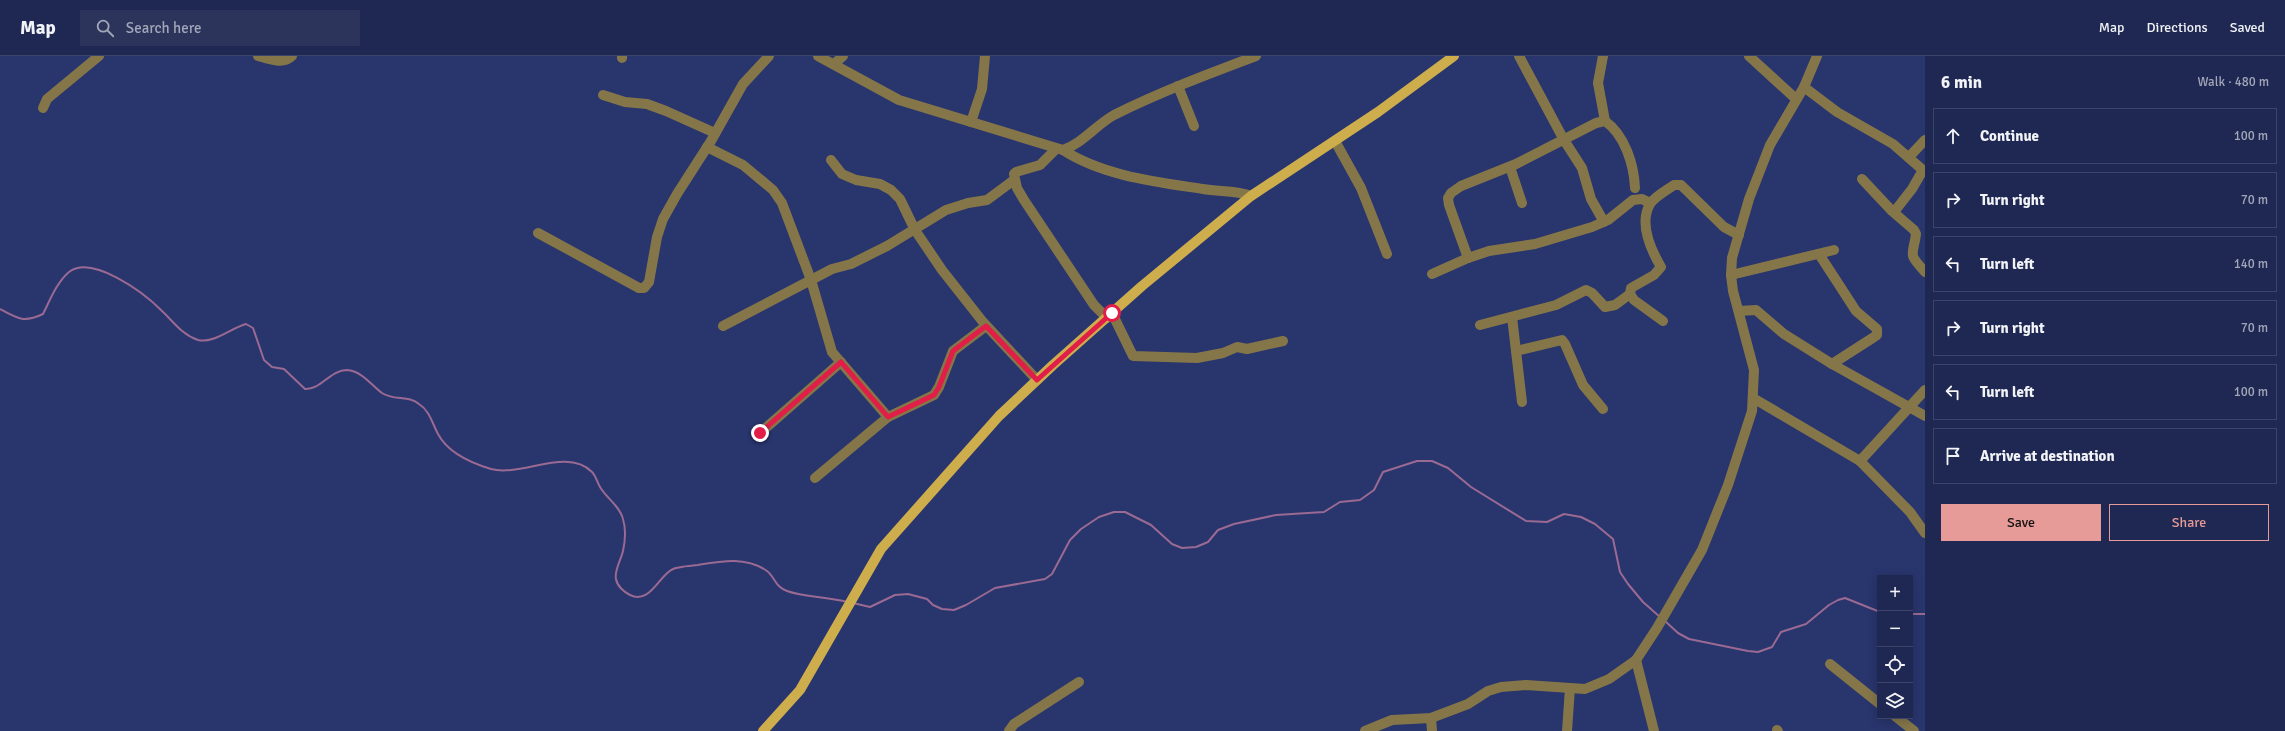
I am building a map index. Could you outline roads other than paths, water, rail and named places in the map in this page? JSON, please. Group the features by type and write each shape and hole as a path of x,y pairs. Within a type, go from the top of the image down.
{"main road":[{"path":"763,731 800,690 881,549 902,523 999,416 1109,315 1251,196 1378,112 1454,56"}],"street":[{"path":"43,108 47,99 99,56"},
{"path":"258,56 279,61 288,60 292,56"},
{"path":"538,233 639,288 644,288 648,282 657,236 663,219 743,84 769,56"},
{"path":"818,56 899,100 1022,136 1060,149 1083,163 1127,175 1184,186 1240,192 1251,196"},
{"path":"834,64 843,56"},
{"path":"971,122 982,89 985,56"},
{"path":"1256,56 1237,60 1112,116 1079,142 1060,149 1040,165 1016,172 1014,174 1014,180 1024,200 1094,305 1109,315 1133,356 1197,358 1223,353 1237,347 1248,349 1283,341"},
{"path":"1519,56 1564,140 1582,168 1592,199 1604,222"},
{"path":"1603,56 1598,83 1605,121 1617,134 1627,152 1634,169 1636,188"},
{"path":"1749,56 1796,100"},
{"path":"1365,731 1392,720 1431,718 1468,704 1488,691 1501,687 1526,686 1585,689 1609,678 1636,660 1657,628 1702,550 1728,485 1752,411 1754,370 1731,275 1732,258 1764,158 1804,87 1817,56"},
{"path":"1178,86 1194,126"},
{"path":"1804,87 1837,112 1893,144 1924,171 1894,212"},
{"path":"602,95 625,102 648,104 666,110 715,133"},
{"path":"1468,258 1448,198 1451,193 1461,186 1510,167 1596,123 1605,121"},
{"path":"1909,157 1925,140"},
{"path":"1335,141 1361,188 1387,254"},
{"path":"707,147 743,164 773,190 782,203 811,280 827,341 832,352 888,417"},
{"path":"831,160 842,174 856,180 880,184 891,190 900,199 915,230 986,326 1037,380"},
{"path":"1510,167 1522,202"},
{"path":"1862,179 1916,234 1912,251 1913,257 1925,272"},
{"path":"723,326 832,269 851,264 915,230 946,210 968,202 987,200 1014,180"},
{"path":"1663,322 1634,300 1630,294 1631,288 1654,274 1661,267 1647,235 1645,218 1650,203 1674,185 1681,185 1724,227 1739,235"},
{"path":"1432,274 1468,258 1489,251 1535,244 1604,222 1633,200 1642,199 1650,203"},
{"path":"1731,275 1834,250"},
{"path":"1819,254 1856,311 1877,329 1876,335 1871,339 1832,364"},
{"path":"1480,326 1556,304 1586,290 1592,293 1605,307 1615,305 1630,294"},
{"path":"1739,311 1756,310 1784,334 1832,364 1925,416"},
{"path":"1512,317 1522,402"},
{"path":"815,478 888,417 934,395 939,387 953,351 986,326"},
{"path":"1516,351 1562,340 1583,385 1603,410"},
{"path":"760,433 841,362"},
{"path":"1860,461 1925,390"},
{"path":"1753,398 1860,461 1910,512 1925,533"},
{"path":"1636,660 1654,731"},
{"path":"1830,664 1877,702"},
{"path":"1009,731 1014,724 1079,682"},
{"path":"1567,731 1570,688"},
{"path":"1431,718 1432,731"},
{"path":"1899,719 1914,731"}],"waterway":[{"path":"0,309 21,319 36,317 43,314 57,286 69,272 79,268 91,268 104,272 143,294 182,331 192,338 204,341 210,340 246,324 253,328 264,360 272,367 284,369 305,389 316,386 336,373 347,370 362,376 382,393 391,397 415,401 426,410 442,441 454,452 476,464 491,469 503,470 557,462 570,462 582,465 592,472 603,491 619,510 623,519 625,527 625,540 616,576 619,586 630,595 637,597 649,593 668,572 676,568 724,561 742,561 759,566 767,571 780,587 787,591 801,595 847,602"},
{"path":"853,603 870,607 895,595 908,594 927,599 933,605 942,609 954,610 966,605 995,588 1045,579 1052,574 1070,540 1081,529 1099,517 1114,512 1125,512 1151,525 1172,544 1182,548 1196,547 1208,542 1218,530 1234,524 1276,515 1324,512 1340,502 1360,500 1374,490 1383,472 1417,461 1432,461 1448,468 1471,487 1526,521 1547,522 1564,514 1581,517 1595,524 1613,539 1620,572 1628,584 1643,602 1660,617"},
{"path":"1665,621 1678,633 1689,639 1758,652 1772,647 1781,632 1806,624 1829,605 1838,600 1845,598 1878,611"},
{"path":"1913,614 1925,614"}]}
